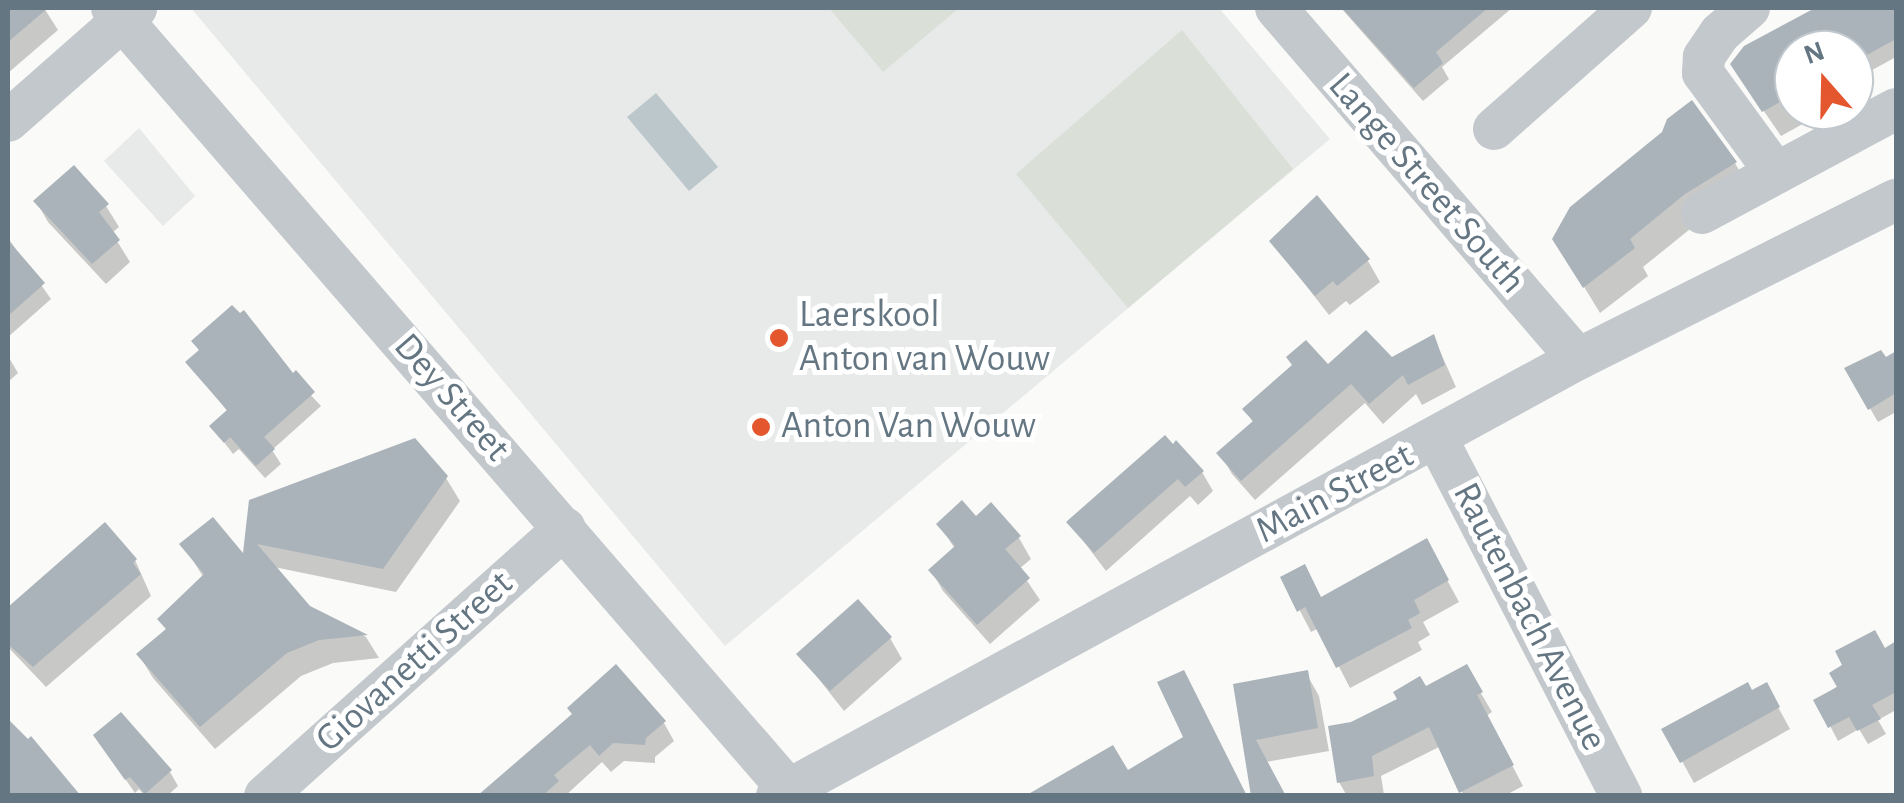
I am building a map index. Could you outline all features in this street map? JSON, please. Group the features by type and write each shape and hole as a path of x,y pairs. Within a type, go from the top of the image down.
{"street":[{"name":"Lange Street South","path":"1276,8 1578,359"},
{"path":"1494,129 1631,8"},
{"path":"1748,8 1720,33 1704,57 1704,73 1776,173"},
{"path":"8,121 123,11"},
{"name":"Dey Street","path":"123,11 566,528 783,792"},
{"path":"1702,213 1896,109"},
{"name":"Main Street","path":"783,792 1438,439 1578,359 1896,200"},
{"name":"Rautenbach Avenue","path":"1438,439 1621,796"},
{"name":"Giovanetti Street","path":"265,796 566,528"}],"shaded area":[{"name":"Laerskool Anton van Wouw","path":"191,8 1219,8 1330,139 725,646"},
{"path":"829,8 959,8 883,72"},
{"path":"1182,30 1293,169 1128,308 1016,174"},
{"path":"656,93 718,167 689,191 627,117"},
{"path":"139,128 195,196 163,226 104,161"}],"building":[{"path":"8,8 48,8 8,42"},
{"path":"1342,8 1488,8 1436,52 1443,63 1414,88"},
{"path":"1815,8 1896,8 1896,39 1874,51 1874,30 1774,30 1774,105 1762,112 1730,64 1744,46"},
{"path":"1692,100 1737,162 1685,194 1630,239 1635,248 1583,288 1552,239 1570,207 1662,132 1667,119"},
{"path":"74,165 109,204 99,212 120,240 92,264 33,201"},
{"path":"1317,195 1370,259 1337,286 1333,281 1315,296 1269,241"},
{"path":"8,240 45,283 8,316"},
{"path":"232,305 240,313 244,310 293,373 296,370 315,392 264,437 275,449 256,466 230,437 224,443 209,426 227,410 185,362 199,350 191,341"},
{"path":"1366,330 1392,357 1434,334 1445,365 1408,385 1403,375 1369,404 1351,384 1241,481 1216,453 1253,421 1242,409 1292,365 1286,357 1306,340 1328,364"},
{"path":"1881,350 1886,357 1896,351 1896,393 1868,410 1844,368"},
{"path":"1165,435 1173,444 1176,440 1204,471 1185,487 1178,479 1094,553 1066,522"},
{"path":"415,438 448,476 383,569 257,544 310,606 368,635 319,640 287,653 200,727 136,654 166,629 157,619 204,574 179,544 213,517 243,553 249,500"},
{"path":"962,500 976,516 991,502 1021,536 1005,549 1030,578 977,625 928,570 955,546 936,524"},
{"path":"105,522 137,559 133,563 141,574 33,667 8,644 8,607"},
{"path":"1427,538 1449,580 1414,600 1420,613 1408,620 1412,628 1336,668 1305,607 1297,612 1280,577 1305,564 1321,597"},
{"path":"858,599 892,637 830,691 796,654"},
{"path":"1875,630 1885,648 1896,641 1896,692 1872,705 1881,719 1857,731 1849,717 1828,728 1813,700 1837,687 1829,673 1842,665 1835,651"},
{"path":"616,664 666,721 646,738 645,745 613,743 599,756 590,745 554,775 559,781 542,796 477,796 572,714 567,708"},
{"path":"1467,664 1483,692 1477,695 1514,765 1459,793 1429,727 1372,756 1374,776 1337,783 1328,726 1351,722 1397,699 1393,692 1420,676 1426,686"},
{"path":"1184,670 1247,796 1025,796 1113,745 1128,770 1183,737 1157,682"},
{"path":"1308,670 1318,728 1256,740 1286,796 1251,796 1233,684"},
{"path":"1748,682 1752,690 1767,682 1780,707 1680,763 1661,729"},
{"path":"121,712 172,770 145,794 130,777 125,780 93,735"},
{"path":"8,719 28,739 31,736 81,796 8,796"}],"place":[{"name":"Laerskool Anton van Wouw","path":"779,338"},
{"name":"Anton Van Wouw","path":"761,427"}]}
